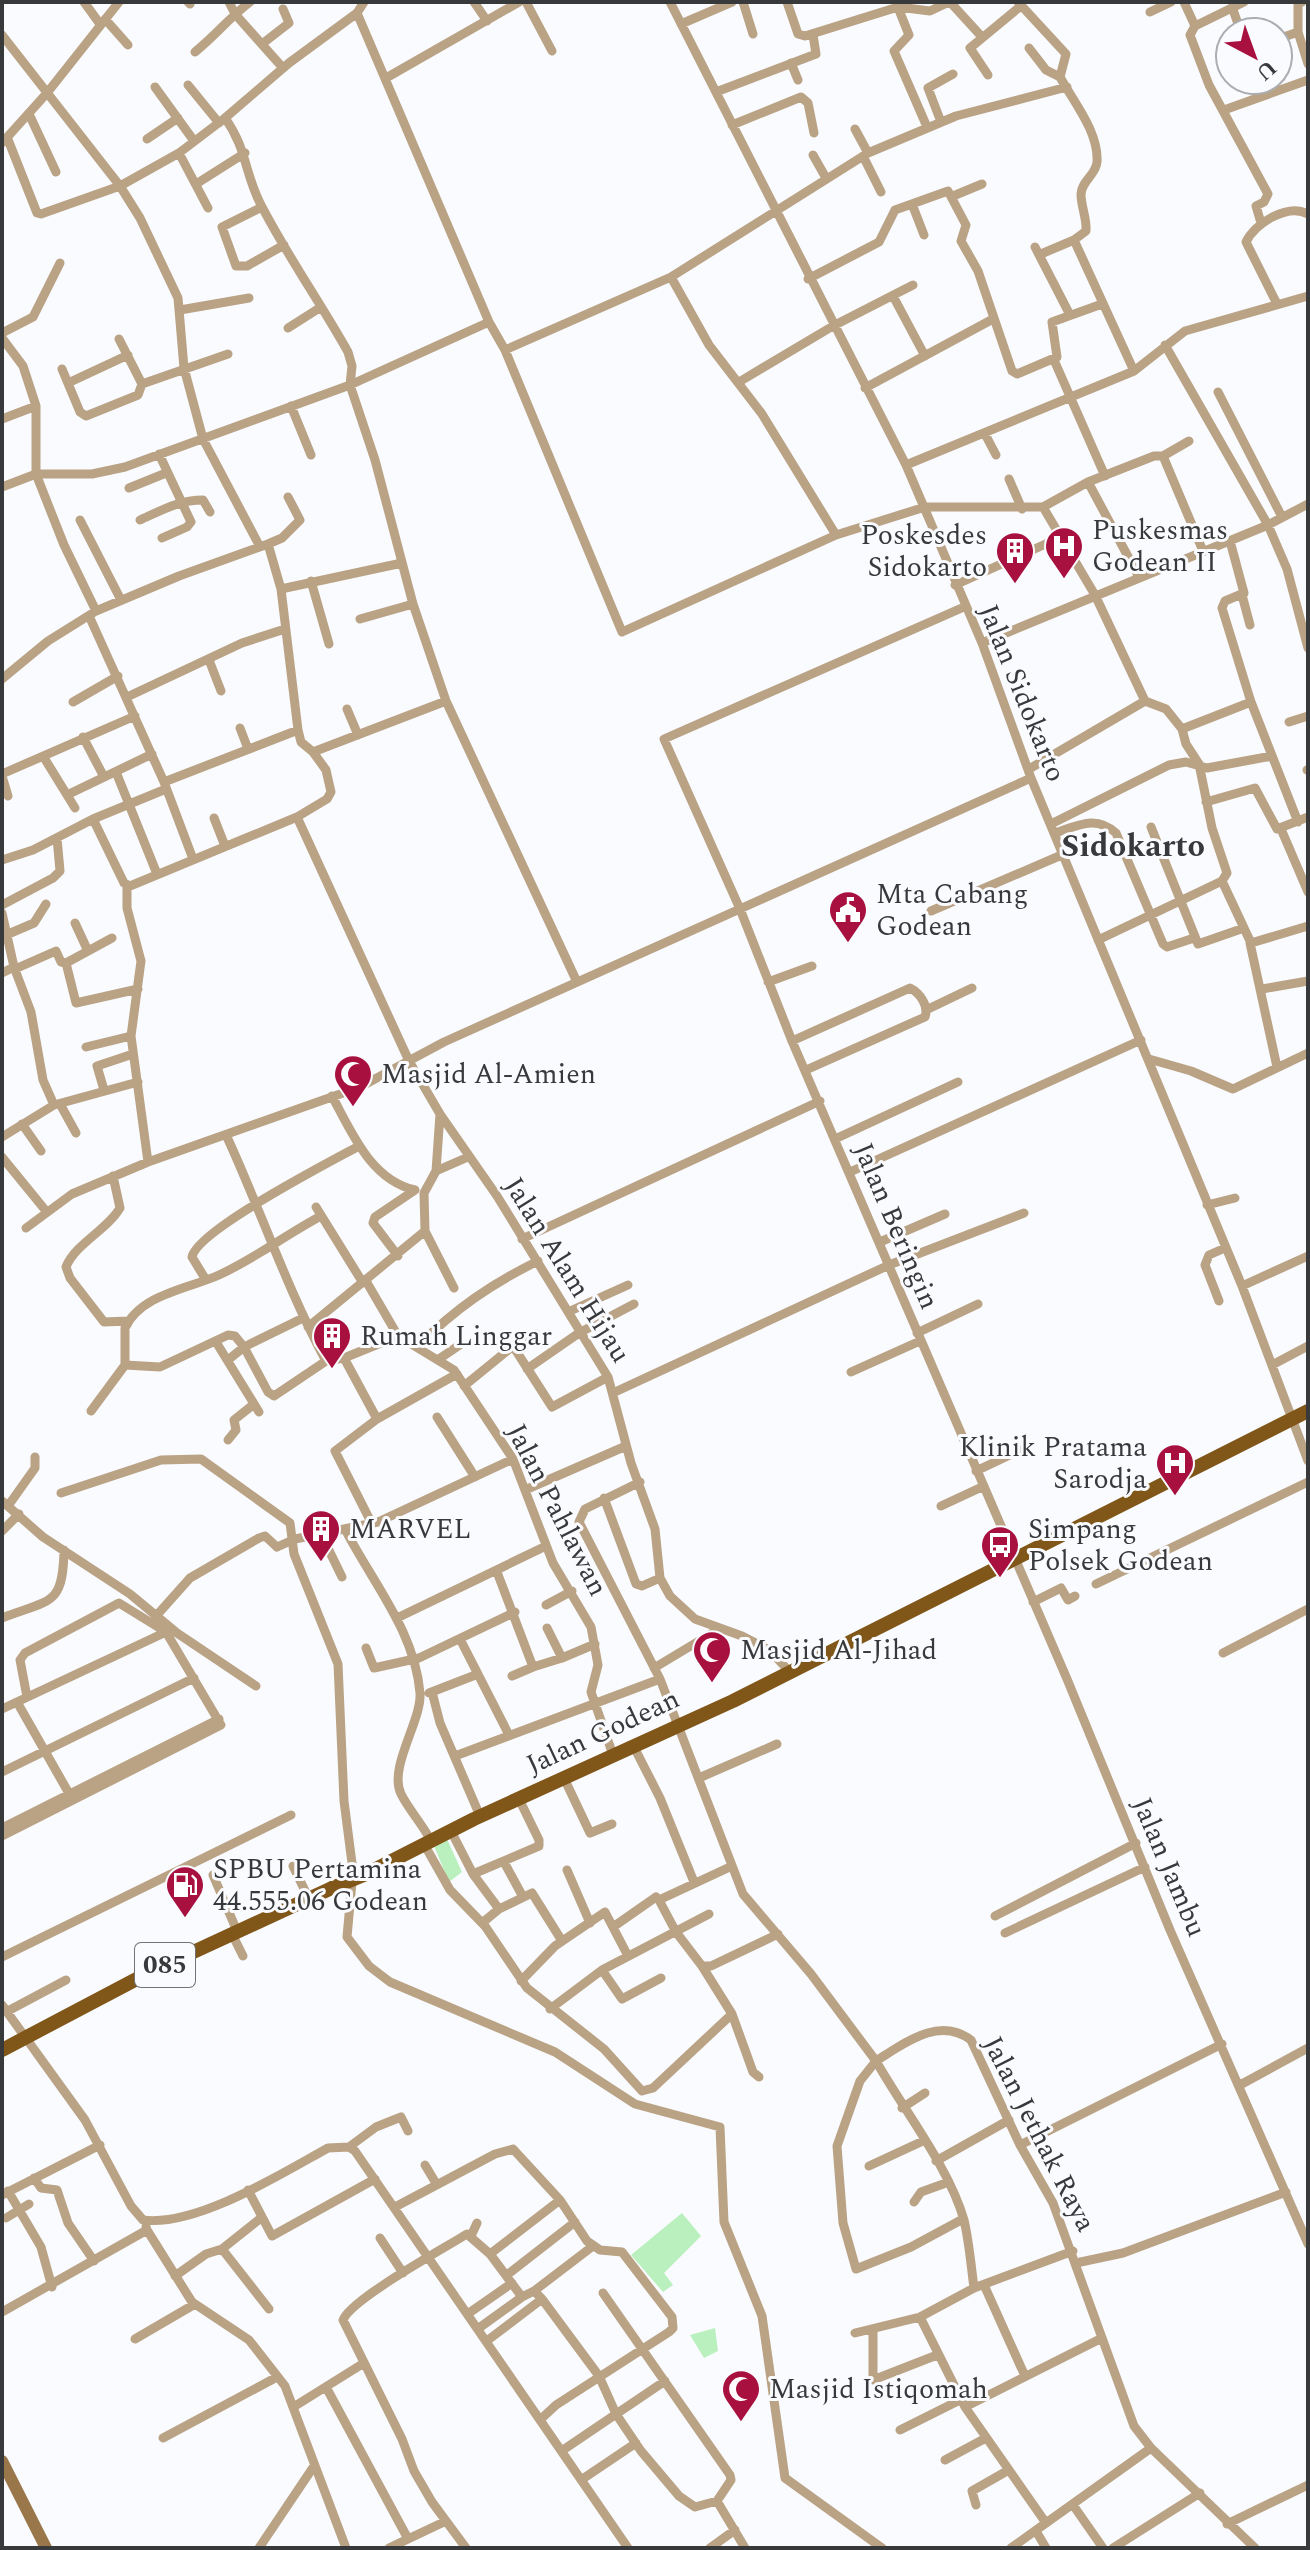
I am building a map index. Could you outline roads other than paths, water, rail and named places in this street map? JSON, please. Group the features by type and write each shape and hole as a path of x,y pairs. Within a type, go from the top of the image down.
{"main road":[{"name":"Jalan Godean","path":"2,2050 235,1932 366,1874 480,1816 790,1672 1308,1411"},
{"path":"2,2461 46,2548"}],"street":[{"path":"84,2 128,45"},
{"path":"119,2 47,93 4,140 39,214 120,186 179,153 283,68 357,13 364,2"},
{"path":"229,2 235,14 283,68"},
{"path":"195,52 226,28 235,14 250,2"},
{"path":"474,2 487,21"},
{"path":"386,78 519,2"},
{"path":"526,2 552,51"},
{"name":"Jalan Sidokarto","path":"670,2 925,507 964,607 982,643 1030,773 1242,1286 1308,1461"},
{"path":"681,24 732,2"},
{"path":"743,2 753,34"},
{"path":"787,2 798,34 813,35 897,5 930,11 950,2 982,37"},
{"path":"1150,12 1171,2"},
{"path":"1184,2 1195,26"},
{"path":"1244,2 1225,7 1195,26 1190,35 1209,85 1268,194 1264,202 1256,206 1261,223"},
{"path":"1298,3 1298,32 1308,64"},
{"path":"988,75 970,48 1020,4 1066,54 1060,77"},
{"path":"897,5 909,35 894,51 927,127"},
{"path":"262,44 289,23 283,9"},
{"path":"357,13 489,322 505,350 622,632 836,535 925,507 1043,507 1088,482 1154,456 1163,456 1189,441"},
{"path":"1294,33 1298,32"},
{"path":"2,35 6,48 47,93 120,186 169,276 180,310 184,368 203,439 263,545 281,589 298,730 301,742 326,770 331,792 327,799 297,817 127,885"},
{"path":"716,92 817,52 813,35"},
{"path":"1029,48 1046,70 1060,77 1067,87 1091,135 1097,163 1083,182 1081,198 1086,231 1074,240 1038,250 1070,315"},
{"path":"791,63 798,80"},
{"path":"941,122 928,88 953,74"},
{"path":"1224,110 1308,80"},
{"path":"188,85 222,120 245,153 249,177 262,207 348,352 352,376 350,385 375,460 413,604 446,701 577,982"},
{"path":"155,87 194,141"},
{"path":"505,350 671,277 775,209 866,155 941,122 1067,87"},
{"path":"732,125 801,97 808,103 814,133"},
{"path":"29,114 56,172"},
{"path":"147,139 178,118"},
{"path":"855,129 881,192"},
{"path":"179,153 208,208"},
{"path":"196,184 245,153"},
{"path":"813,155 826,178"},
{"path":"953,196 982,184"},
{"path":"808,279 879,242 892,213 946,191 953,196 966,225 961,241 978,271 1008,366 1017,374 1054,360 1058,354 1050,324 1102,304"},
{"path":"912,204 924,235"},
{"path":"262,207 222,227 236,266 247,266 284,245"},
{"path":"1277,304 1246,242 1261,223 1293,210 1308,214"},
{"path":"1074,240 1134,371"},
{"path":"60,263 53,271 33,317 2,336 23,366 36,406 36,474 193,859"},
{"path":"671,277 709,345 739,382 836,535"},
{"path":"739,382 833,326 913,285"},
{"path":"893,296 925,356"},
{"path":"906,465 1134,371 1185,331 1308,296"},
{"path":"180,310 249,298"},
{"path":"288,328 321,307"},
{"path":"865,388 993,319"},
{"path":"2,487 36,474 108,472 350,385 489,322"},
{"path":"62,369 80,412 86,416 138,395 142,384 119,339"},
{"path":"1165,345 1268,525 1287,569 1308,648"},
{"path":"142,384 228,354"},
{"path":"68,383 128,355"},
{"path":"1054,360 1105,476"},
{"path":"1218,392 1282,517"},
{"path":"2,419 36,406"},
{"path":"291,406 311,455"},
{"path":"985,434 996,455"},
{"path":"159,454 191,525 162,538"},
{"path":"1163,456 1203,551"},
{"path":"129,488 166,473"},
{"path":"1009,479 1022,509"},
{"path":"1088,482 1139,577"},
{"path":"2,679 48,641 93,614 121,600 263,545 299,524 299,516 288,497"},
{"path":"140,520 180,502 203,500 210,512"},
{"path":"982,643 1268,525 1308,504"},
{"path":"1043,507 1095,595 1145,701"},
{"path":"80,520 121,600"},
{"path":"955,585 1061,537"},
{"path":"1230,541 1250,625"},
{"path":"281,589 402,563"},
{"path":"311,581 329,644"},
{"path":"1206,802 1255,788 1277,829 1303,820 1272,756 1251,702 1222,608 1225,601 1242,595"},
{"path":"360,619 413,604"},
{"name":"Jalan Beringin","path":"964,607 664,739 740,909 792,1041 1013,1559"},
{"path":"127,697 242,643 285,629"},
{"path":"209,660 221,691"},
{"path":"73,702 118,676"},
{"path":"313,752 446,701"},
{"path":"26,1228 72,1194 148,1162 227,1137 360,1087 577,982 1030,773 1145,701 1163,706 1182,729 1186,744 1199,764 1206,802 1227,873 1222,881 1098,940"},
{"path":"1182,729 1251,702"},
{"path":"347,709 358,735"},
{"path":"8,796 2,775 135,716"},
{"path":"1289,722 1308,716"},
{"path":"240,728 248,749"},
{"path":"2,860 57,838 165,785 298,730"},
{"path":"83,737 104,777"},
{"path":"67,795 152,754"},
{"path":"43,756 75,808"},
{"path":"1053,828 1169,765 1199,764 1207,768 1272,756"},
{"path":"116,772 157,874"},
{"name":"Jalan Alam Hijau","path":"297,817 409,1061 440,1114 538,1261 608,1377 615,1392 626,1446 655,1529 660,1578"},
{"path":"214,818 225,846"},
{"path":"93,819 127,885 127,908 141,961 131,1036 148,1162"},
{"path":"1053,828 1092,821 1104,823 1116,833 1165,946 1194,938"},
{"path":"1151,827 1198,944 1244,928"},
{"path":"1281,829 1308,892"},
{"path":"2,905 53,878 60,871 57,838"},
{"path":"931,911 1064,854"},
{"path":"1222,881 1250,943 1277,1067"},
{"path":"6,935 34,923 46,904"},
{"path":"2,913 14,968 31,1012 43,1080 76,1133"},
{"path":"75,923 87,949"},
{"path":"1250,943 1308,926"},
{"path":"66,963 112,938"},
{"path":"2,973 56,951 61,962 66,963"},
{"path":"66,963 76,1003 138,989"},
{"path":"768,982 812,966"},
{"path":"1262,989 1308,981"},
{"path":"792,1041 910,988 919,995 926,1010 925,1017 806,1070"},
{"path":"926,1010 972,988"},
{"path":"86,1047 131,1036"},
{"path":"850,1172 1141,1040"},
{"path":"1149,1059 1191,1071 1233,1089 1308,1053"},
{"path":"104,1090 97,1066 133,1054"},
{"path":"2,1137 57,1104 138,1082"},
{"path":"835,1139 958,1082"},
{"path":"332,1096 359,1146 386,1179 395,1186 415,1190"},
{"path":"522,1239 820,1101"},
{"path":"440,1114 434,1175 424,1193 425,1231 454,1288"},
{"path":"22,1124 41,1151"},
{"path":"227,1137 305,1322 326,1361"},
{"path":"206,1280 195,1263 193,1251 256,1203 359,1146"},
{"path":"2,1157 46,1211"},
{"path":"398,1256 373,1223 375,1217 434,1175 468,1157"},
{"path":"113,1176 120,1208 94,1239 74,1254 66,1267 70,1278 104,1322 128,1321"},
{"path":"1207,1205 1235,1198"},
{"path":"91,1411 125,1365 123,1337 128,1321 152,1301 206,1280 319,1212 398,1336 344,1358 326,1361 274,1396 268,1392 244,1347 231,1335 160,1367 125,1365"},
{"path":"615,1392 742,1336 889,1265 1024,1213"},
{"path":"880,1242 945,1214"},
{"path":"228,1360 244,1347 305,1322 364,1282 425,1231"},
{"path":"1219,1301 1205,1265 1209,1255 1225,1248"},
{"path":"1242,1286 1308,1256"},
{"path":"418,1346 451,1313 490,1284 538,1261"},
{"path":"568,1312 628,1285"},
{"path":"527,1369 579,1333 634,1304"},
{"path":"851,1372 978,1304"},
{"path":"464,1386 513,1346 536,1334"},
{"name":"Jalan Pahlawan","path":"398,1336 439,1359 457,1374 513,1459 546,1546 591,1627 598,1665 591,1692 613,1755"},
{"path":"216,1342 256,1408 234,1420 236,1430 228,1440"},
{"path":"439,1359 461,1344"},
{"path":"513,1346 552,1407 608,1377"},
{"path":"1272,1365 1308,1346"},
{"path":"344,1358 377,1419"},
{"path":"372,1524 335,1451 377,1419 457,1374"},
{"path":"437,1417 475,1477"},
{"path":"525,1490 626,1446"},
{"path":"976,1471 1020,1450"},
{"path":"35,1457 33,1472 5,1504 43,1537 256,1686"},
{"path":"61,1493 161,1460 201,1459 290,1523 294,1554 338,1664 344,1801 353,1871 347,1937 369,1966 390,1982 555,2052 635,2104 720,2127 724,2222 762,2316 785,2478 882,2548"},
{"path":"157,1615 190,1578 259,1538 265,1536 277,1547 295,1539 372,1524 513,1459"},
{"path":"640,1482 604,1498 581,1513 579,1522 660,1679 732,1866 756,1913 778,1934 876,2061 936,2161 963,2219 979,2286 1025,2376"},
{"path":"1096,1584 1308,1482"},
{"path":"941,1506 984,1486"},
{"path":"604,1498 636,1584 642,1586 660,1578 670,1596 686,1611 719,1629 756,1642 790,1672"},
{"path":"2,1531 19,1514"},
{"path":"346,1531 397,1618 415,1659 425,1694 480,1816"},
{"path":"321,1534 342,1577"},
{"path":"397,1618 546,1546"},
{"path":"2,1618 59,1592 64,1582 64,1550"},
{"name":"Jalan Jambu","path":"1013,1559 1308,2244"},
{"path":"497,1572 515,1612 533,1667"},
{"path":"1033,1602 1061,1588 1068,1600 1075,1596"},
{"path":"546,1605 572,1591"},
{"path":"2,1836 219,1719 166,1632 119,1603 25,1653 20,1660 22,1700 45,1751 71,1797"},
{"path":"1223,1653 1308,1609"},
{"path":"366,1648 377,1670 415,1659 515,1612"},
{"path":"547,1628 562,1658"},
{"path":"654,1668 719,1629"},
{"path":"2,1709 166,1632"},
{"path":"460,1639 509,1735"},
{"path":"512,1676 595,1644"},
{"path":"478,1674 425,1694 403,1755 399,1786 450,1890 482,1923 521,1981 550,2009 604,2049 642,2091 653,2088 732,2014"},
{"path":"2,1772 194,1678"},
{"path":"455,1756 660,1679"},
{"path":"699,1778 777,1744"},
{"path":"633,1745 660,1798 694,1882"},
{"path":"564,1778 590,1833 612,1824"},
{"path":"2,1828 71,1797"},
{"path":"473,1874 533,1852 540,1843 519,1799"},
{"path":"2,1957 291,1815"},
{"path":"451,1831 473,1874 499,1909"},
{"path":"995,1916 1136,1843"},
{"path":"504,1862 523,1897"},
{"path":"293,1866 309,1899"},
{"path":"659,1900 732,1866"},
{"path":"1005,1933 1145,1867"},
{"path":"567,1870 590,1923"},
{"path":"213,1875 243,1956"},
{"path":"1047,1889 1056,1908"},
{"path":"482,1923 499,1909 532,1893 562,1941"},
{"path":"613,1927 656,1897 659,1900 676,1932 732,2014 753,2072 759,2077"},
{"path":"521,1981 562,1941 605,1912 628,1956"},
{"path":"550,2009 602,1970 709,1914"},
{"path":"702,1966 711,1966 778,1934"},
{"path":"602,1970 622,1999 661,1978"},
{"path":"66,1980 4,2009 100,2145 131,2206 195,2304 249,2340 277,2377 295,2406 346,2548"},
{"name":"Jalan Jethak Raya","path":"876,2061 917,2036 934,2031 959,2031 979,2051 1020,2145 1053,2203 1073,2251 1100,2339 1134,2426 1151,2448 1255,2548"},
{"path":"1020,2145 1222,2044"},
{"path":"1240,2085 1308,2048"},
{"path":"876,2061 860,2081 837,2146 843,2223 856,2269 911,2247 963,2219"},
{"path":"902,2108 925,2093"},
{"path":"2,2312 52,2287 145,2225 162,2223 248,2190 328,2148 349,2147 376,2127 401,2117 408,2131"},
{"path":"936,2161 1009,2120"},
{"path":"869,2166 923,2141"},
{"path":"52,2287 41,2247 5,2193 100,2145"},
{"path":"349,2147 359,2155 488,2340 628,2548"},
{"path":"395,2207 508,2148 513,2149 560,2200 593,2246 622,2252 672,2317 673,2328 644,2350 599,2376 541,2419"},
{"path":"425,2165 437,2185"},
{"path":"34,2178 41,2188 57,2190 68,2223 94,2261"},
{"path":"248,2190 270,2234 275,2235 375,2179"},
{"path":"914,2202 921,2192 946,2183"},
{"path":"1076,2263 1123,2253 1286,2192"},
{"path":"490,2254 560,2200"},
{"path":"6,2218 29,2204"},
{"path":"175,2276 206,2254 222,2249 261,2218"},
{"path":"469,2313 575,2222"},
{"path":"471,2236 477,2223"},
{"path":"466,2548 414,2471 402,2439 345,2327 344,2315 403,2273 467,2234 490,2254 522,2297"},
{"path":"380,2238 403,2273"},
{"path":"488,2340 593,2246"},
{"path":"222,2249 269,2309"},
{"path":"855,2333 920,2317 979,2286 1073,2251"},
{"path":"538,2295 599,2376 616,2414 636,2443 688,2504 702,2506 717,2501 731,2480 730,2475 603,2293"},
{"path":"479,2328 522,2297 538,2295"},
{"path":"135,2339 195,2304"},
{"path":"920,2317 962,2404 1046,2523"},
{"path":"873,2329 873,2380 937,2355"},
{"path":"900,2430 1025,2376 1100,2339"},
{"path":"295,2406 364,2363"},
{"path":"163,2438 277,2377"},
{"path":"563,2450 665,2381"},
{"path":"326,2387 398,2544 446,2521"},
{"path":"945,2460 984,2439"},
{"path":"581,2480 636,2443"},
{"path":"1011,2548 1151,2448"},
{"path":"259,2548 314,2466"},
{"path":"976,2505 972,2491 1007,2471"},
{"path":"1227,2524 1308,2485"},
{"path":"1113,2548 1200,2493"},
{"path":"717,2501 745,2548"},
{"path":"1073,2505 1103,2548"},
{"path":"710,2548 735,2530"},
{"path":"1036,2531 1046,2548"}],"place":[{"name":"Puskesmas Godean II","path":"1064,580"},
{"name":"Poskesdes Sidokarto","path":"1015,585"},
{"name":"Mta Cabang Godean","path":"848,944"},
{"name":"Masjid Al-Amien","path":"353,1108"},
{"name":"Rumah Linggar","path":"332,1370"},
{"name":"Klinik Pratama Sarodja","path":"1175,1497"},
{"name":"MARVEL","path":"321,1563"},
{"name":"Simpang Polsek Godean","path":"1000,1579"},
{"name":"Masjid Al-Jihad","path":"712,1684"},
{"name":"SPBU Pertamina 44.555.06 Godean","path":"185,1919"},
{"name":"Masjid Istiqomah","path":"741,2423"}],"district":[{"name":"Sidokarto","path":"1133,846"}]}
